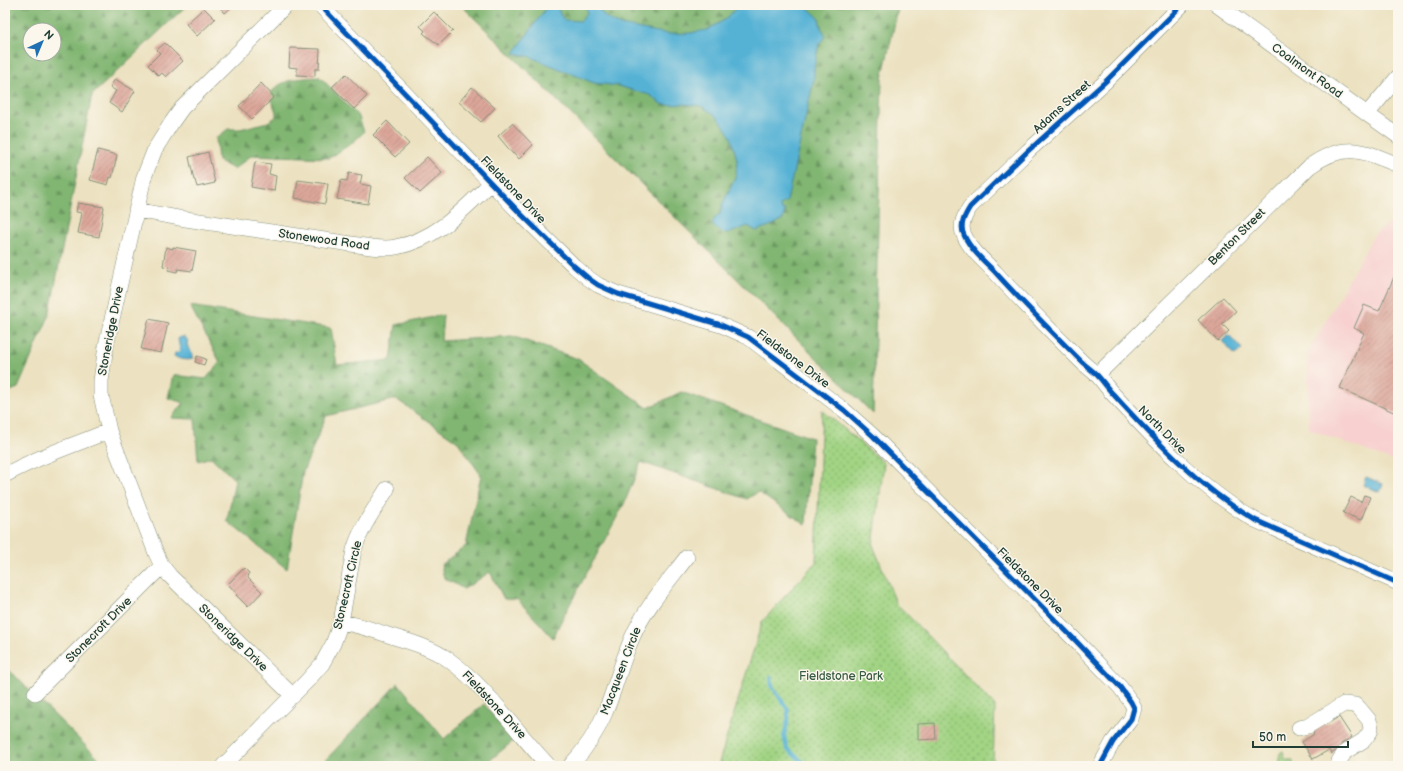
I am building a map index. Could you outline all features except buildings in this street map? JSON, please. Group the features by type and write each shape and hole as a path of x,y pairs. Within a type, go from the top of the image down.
{"street":[{"name":"Stoneridge Drive","path":"286,5 182,108 155,149 144,177 136,210 102,366 101,395 109,431 162,566 175,581 293,696"},
{"name":"Fieldstone Drive","path":"320,5 520,212 574,266 598,285 618,294 721,325 748,337 844,410 873,436 1120,687 1131,702 1134,708 1131,719 1113,742 1100,766"},
{"name":"Adams Street","path":"962,228 964,218 970,207 1028,151 1105,82 1182,5"},
{"name":"Coalmont Road","path":"1217,5 1398,136"},
{"path":"1367,114 1398,77"},
{"name":"Benton Street","path":"1097,375 1310,166 1328,155 1349,150 1371,153 1398,165"},
{"name":"Stonewood Road","path":"136,210 356,245 388,248 418,241 440,229 454,218 492,182"},
{"name":"North Drive","path":"962,228 968,244 1012,291 1082,363 1097,375 1164,448 1197,478 1241,512 1255,520 1398,583"},
{"path":"5,475 29,462 109,431"},
{"name":"Stonecroft Circle","path":"223,766 293,696 322,664 333,644 341,622 354,550 362,528 388,489"},
{"name":"Macqueen Circle","path":"570,766 591,738 602,720 639,622 656,596 687,558"},
{"name":"Stonecroft Drive","path":"36,693 162,566"},
{"name":"Fieldstone Drive","path":"341,622 408,641 438,653 449,660 476,683 550,766"},
{"path":"1299,728 1308,726 1344,704 1355,705 1359,708 1369,720 1371,728 1370,732 1364,740 1345,752 1339,761"}],"shaded area":[{"path":"1398,218 1398,463 1309,429 1308,353 1374,235"}],"green space":[{"path":"5,5 187,5 92,95 49,316 18,388 5,393"},
{"path":"461,5 899,5 882,79 873,414"},
{"path":"320,77 359,117 364,132 352,143 329,158 252,155 234,169 218,161 216,138 228,129 240,129 268,122 276,117 276,112 270,95 274,89 285,82 292,80"},
{"path":"190,306 331,328 337,365 391,360 396,325 443,315 441,341 512,336 578,359 648,408 681,392 812,438 806,525 758,492 747,499 641,462 624,504 553,638 517,599 504,599 490,572 464,589 444,578 441,565 466,546 481,475 458,442 396,399 326,416 303,472 287,569 227,521 235,480 211,457 198,461 195,419 171,418 184,403 168,398 173,375 206,379 220,362"},
{"name":"Fieldstone Park","path":"822,410 884,463 873,545 896,603 995,706 993,766 718,766 762,622 816,562"},
{"path":"5,666 106,766 5,766"},
{"path":"398,683 444,739 484,704 513,741 483,766 320,766"},
{"path":"1283,751 1285,760 1293,760 1293,766 1282,766 1279,759 1280,753"}],"water":[{"path":"557,5 561,16 565,20 581,21 587,13 586,5 596,5 605,17 620,25 669,34 690,33 707,30 726,19 739,5 805,5 819,18 825,37 819,44 814,68 814,79 787,201 780,205 781,209 785,210 783,219 775,224 756,231 748,226 728,233 724,233 716,229 712,224 715,218 720,214 722,205 736,176 737,160 731,137 714,114 701,106 661,104 650,95 618,86 594,83 528,56 514,53 546,8"},
{"path":"1229,335 1242,349 1235,355 1222,341"},
{"path":"180,337 185,337 188,341 187,345 193,355 192,359 188,360 174,356 175,353 180,350 178,339"},
{"path":"1366,477 1383,484 1380,492 1363,485"}],"waterway":[{"path":"771,677 772,686 788,710 788,720 784,736 787,749 808,766"}],"cycle path":[{"path":"320,5 519,212 588,278 598,285 618,294 721,325 748,337 844,410 873,436 1076,641 1120,687 1131,702 1134,708 1131,719 1113,742 1100,766"},
{"path":"1182,5 1105,82 1028,151 970,207 962,224 964,235 978,255 1059,339 1097,375 1145,429 1197,478 1235,507 1255,520 1398,583"}]}
